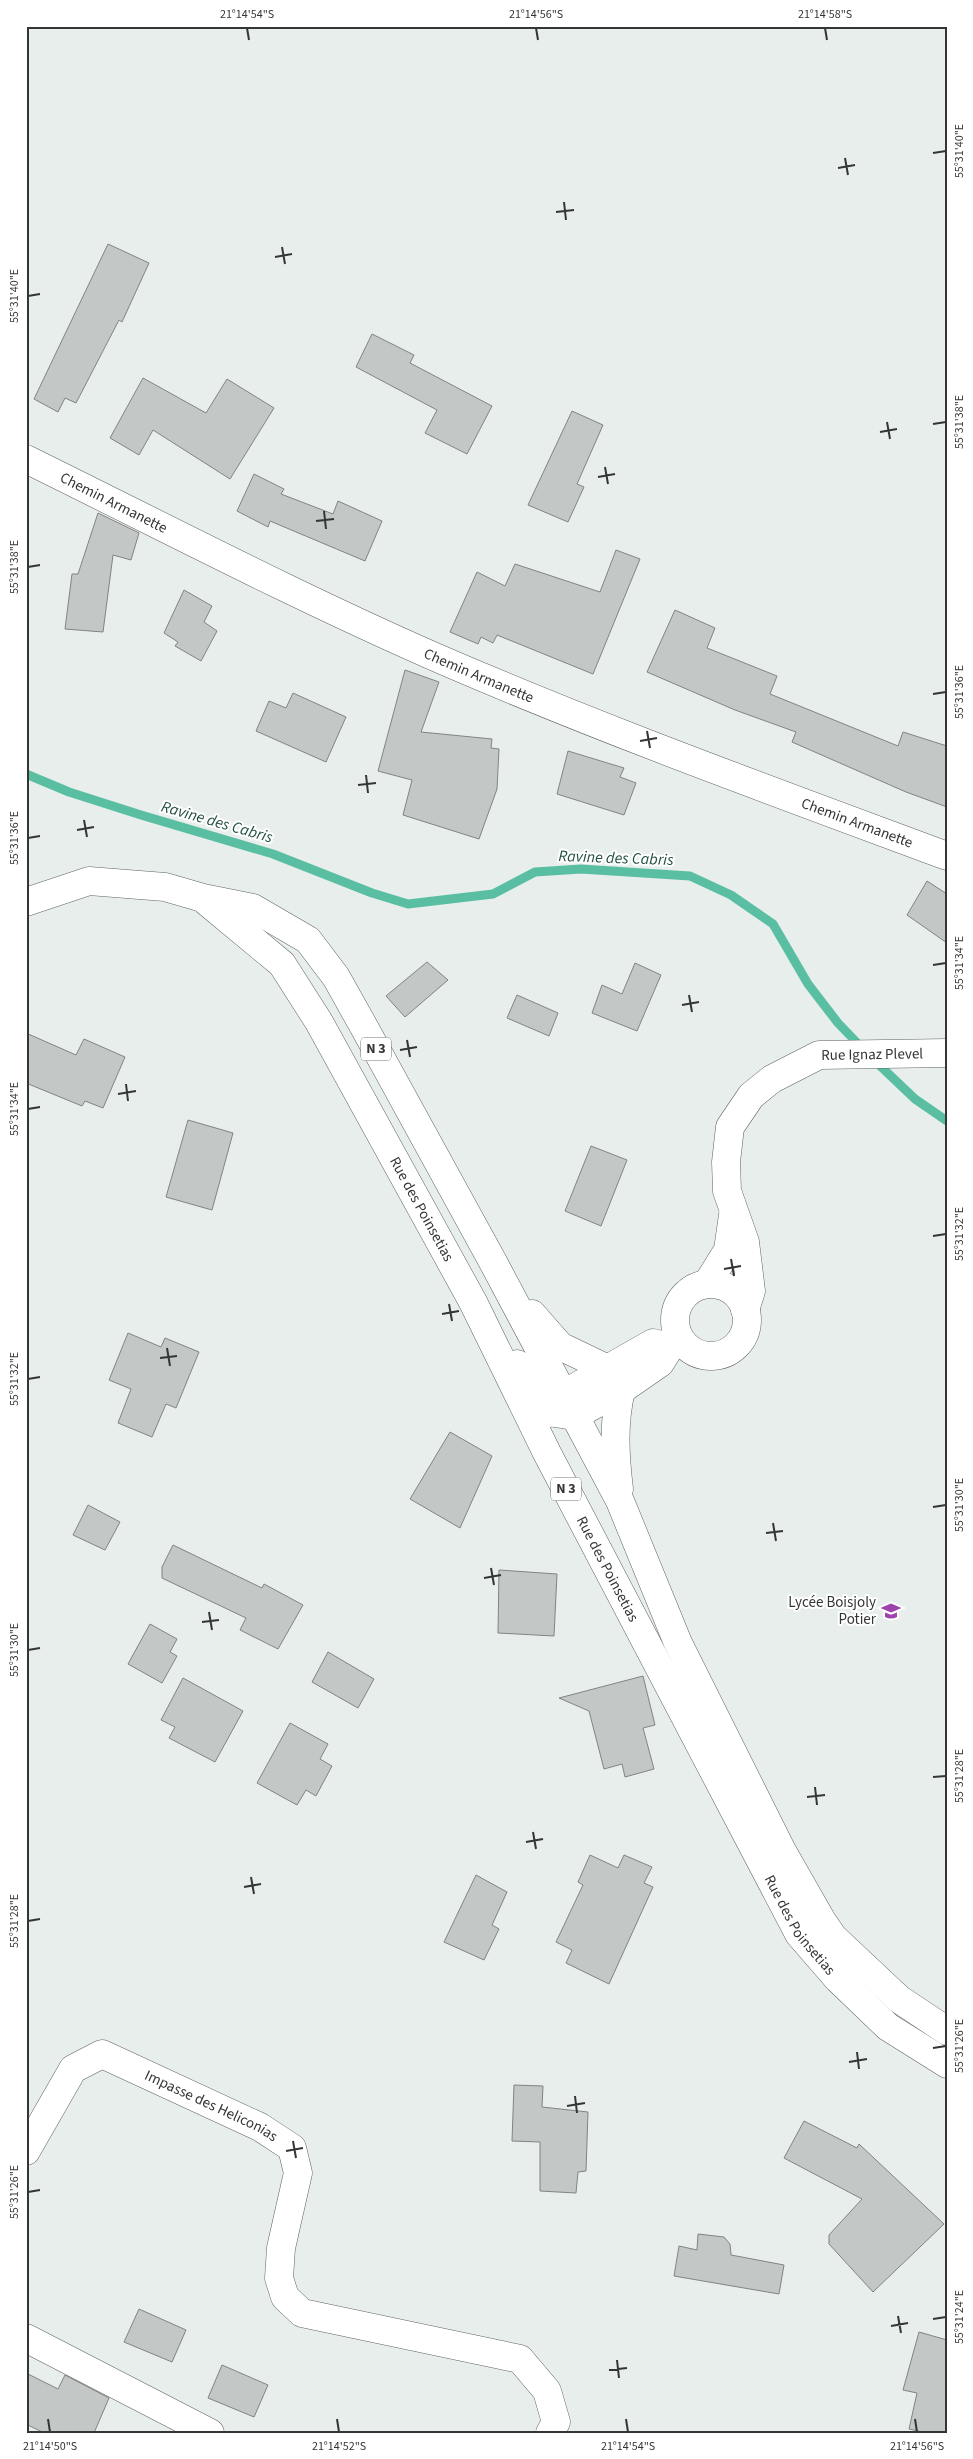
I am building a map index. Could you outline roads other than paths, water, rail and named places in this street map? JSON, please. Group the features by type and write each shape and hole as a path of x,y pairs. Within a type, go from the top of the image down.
{"main road":[{"name":"Chemin Armanette","path":"26,459 265,577 433,656 562,710 947,856"},
{"name":"Rue des Poinsetias","path":"26,902 89,881 165,886 203,898 253,908 308,940 336,977 493,1262 562,1407 620,1501 678,1643 782,1851 822,1921 833,1937 899,1999 947,2031"},
{"name":"Rue des Poinsetias","path":"203,898 282,964 319,1022 473,1302 547,1453 800,1934 838,1980 888,2027 947,2064"},
{"name":"Rue Ignaz Plevel","path":"745,1310 751,1291 744,1242 727,1191 726,1162 730,1127 751,1096 772,1080 819,1055 947,1052"},
{"path":"708,1284 728,1250 734,1215"},
{"path":"493,1262 536,1320 560,1346 616,1380"},
{"path":"547,1453 562,1407 616,1380 660,1363 675,1344 677,1306 682,1296 692,1289 708,1284 727,1287 737,1295 745,1310 746,1330 732,1350 720,1356 708,1357 675,1344"},
{"path":"473,1302 486,1313 497,1327 533,1395 562,1407"},
{"path":"616,1380 615,1449 620,1501"},
{"name":"Impasse des Heliconias","path":"26,2151 73,2070 102,2054 260,2127 292,2148 298,2173 281,2248 280,2278 285,2297 302,2313 520,2359 547,2391 556,2422 550,2433"},
{"path":"26,2338 210,2433"}],"waterway":[{"name":"Ravine des Cabris","path":"26,774 69,792 273,854 372,893 408,904 493,894 535,872 581,869 690,876 731,895 773,924 808,984 838,1023 863,1049"},
{"name":"Ravine des Cabris","path":"874,1060 915,1099 947,1121"}],"place":[{"name":"Lycée Boisjoly Potier","path":"891,1611"}]}
